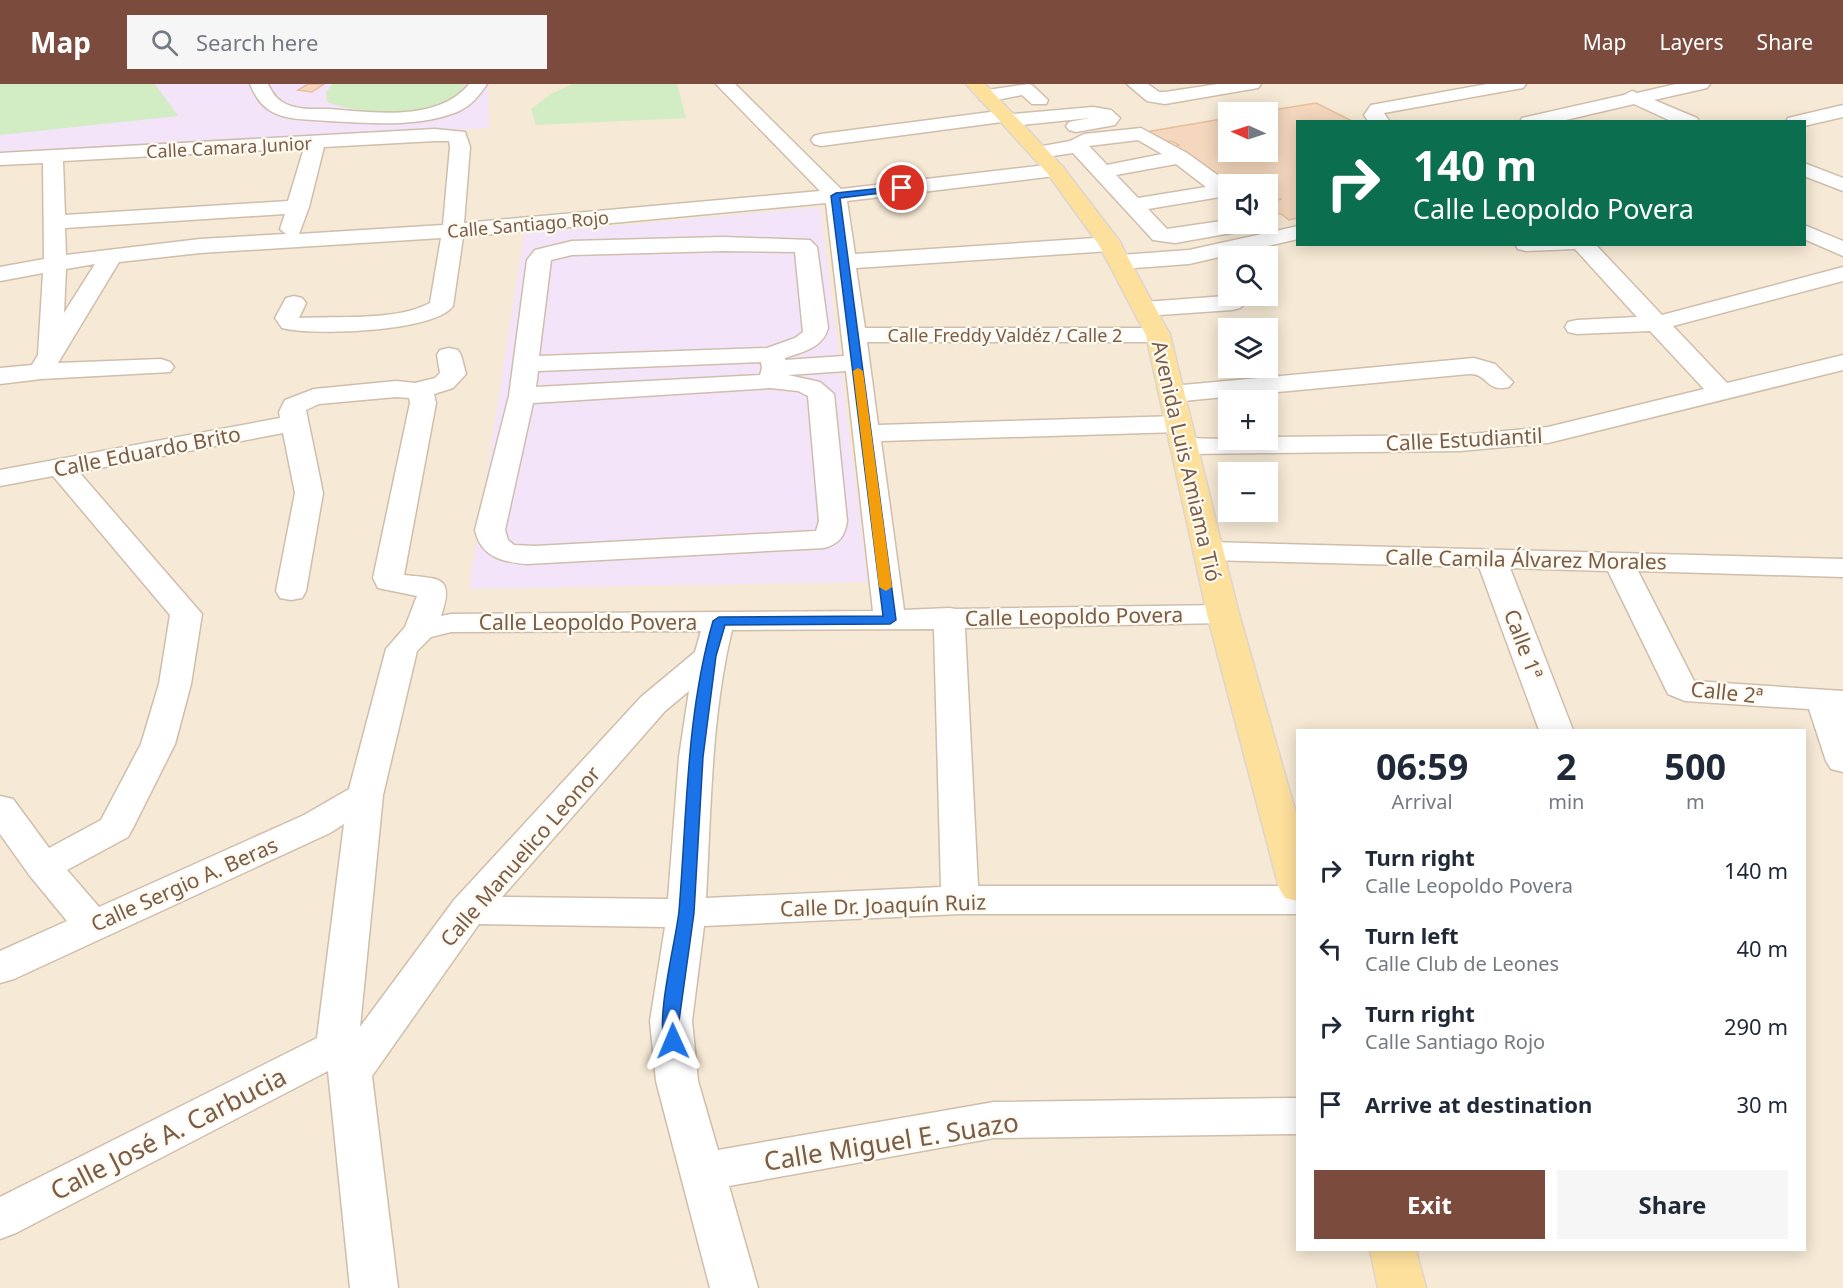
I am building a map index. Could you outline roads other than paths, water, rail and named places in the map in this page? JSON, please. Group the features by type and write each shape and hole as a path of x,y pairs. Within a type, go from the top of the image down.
{"main road":[{"name":"Avenida Luis Amiama Tió","path":"981,90 1027,138 1116,253 1158,335 1223,614 1296,881"},
{"path":"1392,1251 1402,1288"}],"street":[{"path":"259,84 262,92 274,106 288,111 392,118 448,108 472,94 478,84"},
{"path":"725,84 836,196 890,620"},
{"path":"1136,84 1154,97 1165,98 1252,84"},
{"path":"1379,120 1373,115 1378,109 1517,84"},
{"path":"1538,120 1701,84"},
{"path":"1609,88 1685,120"},
{"path":"981,90 1026,89 1039,100"},
{"path":"1804,120 1843,111"},
{"path":"1218,188 1180,157 1141,134 1084,140 1078,144 1156,233 1167,237 1218,229"},
{"name":"Calle Camara Junior","path":"0,159 435,135 458,136 460,147 453,231"},
{"path":"820,140 1027,138 1089,158 1180,157"},
{"name":"Calle Santiago Rojo","path":"0,274 111,256 200,246 453,231 836,196 1027,138"},
{"path":"286,242 316,142"},
{"path":"46,363 54,265 53,155"},
{"path":"1806,170 1843,185"},
{"path":"1117,189 1203,174"},
{"path":"1132,206 1218,198"},
{"path":"1147,223 1218,200"},
{"path":"53,222 298,207"},
{"path":"294,303 287,318 290,323 298,325 414,318 436,311 441,306 453,231"},
{"path":"843,262 1116,253 1189,257 1296,232"},
{"path":"1806,232 1843,249"},
{"path":"528,364 772,368 816,389 821,394 833,521 831,532 824,539 535,555 513,554 498,549 492,542 490,530 522,396 528,364 538,260 543,255 572,248 722,244 802,245 806,247 816,328 814,335 772,368"},
{"path":"1584,246 1658,322 1721,392"},
{"path":"46,363 111,256"},
{"path":"1577,327 1658,322 1843,274"},
{"path":"1145,309 1218,304"},
{"name":"Calle Freddy Valdéz / Calle 2","path":"853,335 1158,335"},
{"path":"416,392 449,380 453,374 448,355"},
{"name":"Calle Estudiantil","path":"867,433 1182,435 1460,443 1548,435 1843,362"},
{"path":"0,376 46,363 161,368"},
{"path":"522,396 772,368 857,363"},
{"path":"1172,394 1469,366 1484,367 1500,382"},
{"path":"291,591 309,493 292,412 294,406 314,397 396,389 416,392 422,396 423,403 388,578 389,582 396,585 428,587 432,590 432,596 420,630 402,649 364,795 343,1060 374,1288"},
{"name":"Calle Eduardo Brito","path":"0,478 294,423"},
{"path":"43,867 115,828 158,744 175,684 186,614 60,467"},
{"name":"Calle Camila Álvarez Morales","path":"1209,551 1843,568"},
{"name":"Calle 1ª","path":"1491,558 1557,729"},
{"name":"Calle 2ª","path":"1618,561 1680,687 1685,691 1833,700"},
{"name":"Calle Leopoldo Povera","path":"420,630 451,623 714,639 890,620 949,617 1223,614"},
{"path":"949,617 960,900"},
{"path":"714,639 696,757 686,913 671,1021 677,1081 734,1288"},
{"name":"Calle Manuelico Leonor","path":"343,1060 468,910 714,639"},
{"path":"1833,700 1843,761"},
{"name":"Calle Sergio A. Beras","path":"0,968 317,824 364,795"},
{"path":"0,808 43,867 93,925"},
{"name":"Calle Dr. Joaquín Ruiz","path":"468,910 686,913 960,900 1296,900"},
{"name":"Calle José A. Carbucia","path":"0,1219 343,1060"},
{"name":"Calle Miguel E. Suazo","path":"701,1172 994,1120 1296,1116"}]}
